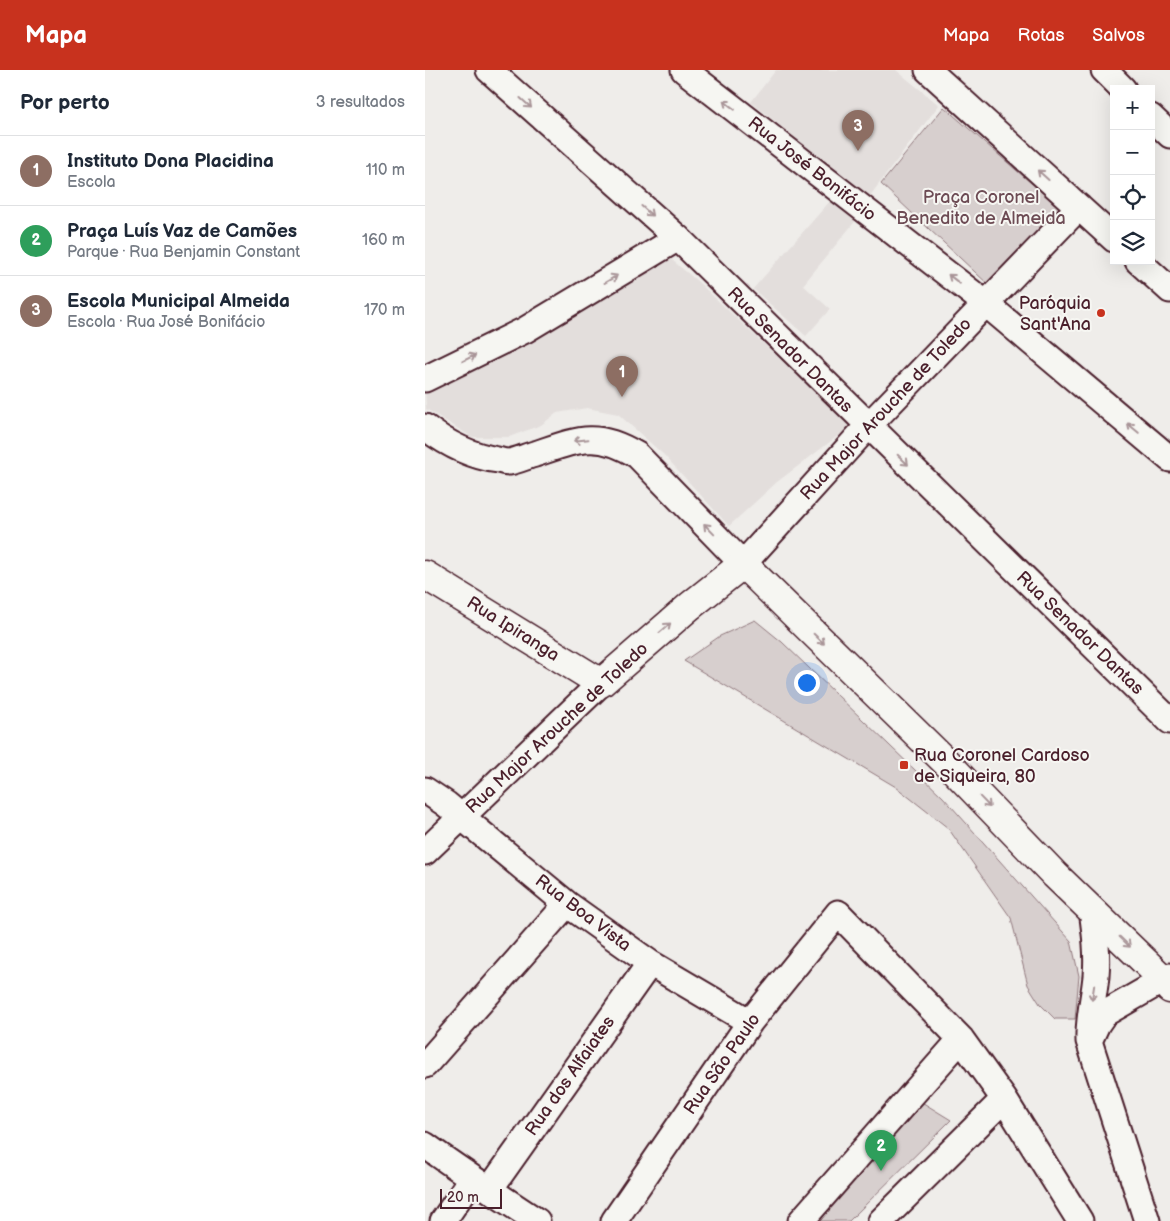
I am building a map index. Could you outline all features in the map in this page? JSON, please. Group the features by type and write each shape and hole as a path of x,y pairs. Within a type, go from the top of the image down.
{"main road":[{"path":"743,564 955,771 1055,875 1168,982"},
{"name":"Rua Major Arouche de Toledo","path":"601,683 690,606 743,564"},
{"name":"Rua Ipiranga","path":"425,575 601,683"},
{"name":"Rua Major Arouche de Toledo","path":"690,606 718,593 735,588 761,591 784,605"}],"street":[{"name":"Rua Senador Dantas","path":"489,70 678,238 1170,721"},
{"name":"Rua José Bonifácio","path":"684,70 985,303 1170,459"},
{"path":"928,70 1110,235"},
{"path":"1105,70 1119,85"},
{"name":"Rua Major Arouche de Toledo","path":"743,564 868,426 1079,208"},
{"path":"425,379 525,330 678,238"},
{"path":"1142,265 1170,290"},
{"path":"425,415 433,433 467,453 488,459 509,462 575,440 599,439 621,445 637,455 743,564"},
{"name":"Rua Major Arouche de Toledo","path":"425,852 601,683"},
{"name":"Rua Boa Vista","path":"425,790 567,904 650,963 750,1022"},
{"path":"425,1065 567,904"},
{"path":"1092,910 1097,944 1096,976 1090,1014 1089,1041 1147,1221"},
{"name":"Rua São Paulo","path":"614,1221 750,1022 839,912 961,1039"},
{"name":"Rua dos Alfaiates","path":"443,1221 481,1184 650,963"},
{"path":"1089,1041 1104,1014 1116,1006 1168,982"},
{"path":"801,1221 961,1039 1004,1099 1080,1221"},
{"path":"881,1221 1004,1099"},
{"path":"425,1146 537,1221"}],"shaded area":[{"path":"776,70 896,70 939,105 869,197 751,102"},
{"path":"831,200 857,219 803,285 830,309 806,336 753,289"},
{"path":"672,260 696,280 851,426 777,482 729,526 664,455 618,414 587,408 557,413 541,425 509,437 472,437 426,409 425,387 654,261"}],"green space":[{"name":"Praça Coronel Benedito de Almeida","path":"944,107 1063,211 991,287 881,184"},
{"path":"755,620 782,642 943,797 1071,941 1079,976 1075,1019 1055,1019 1040,1004 1028,985 1011,918 948,828 896,787 684,661 720,636"},
{"path":"920,1101 951,1120 849,1221 819,1221"}],"place":[{"name":"Escola Municipal Almeida","path":"858,151"},
{"name":"Paróquia Sant'Ana","path":"1101,313"},
{"name":"Instituto Dona Placidina","path":"622,397"},
{"name":"Rua Coronel Cardoso de Siqueira, 80","path":"904,765"},
{"name":"Praça Luís Vaz de Camões","path":"881,1171"}]}
